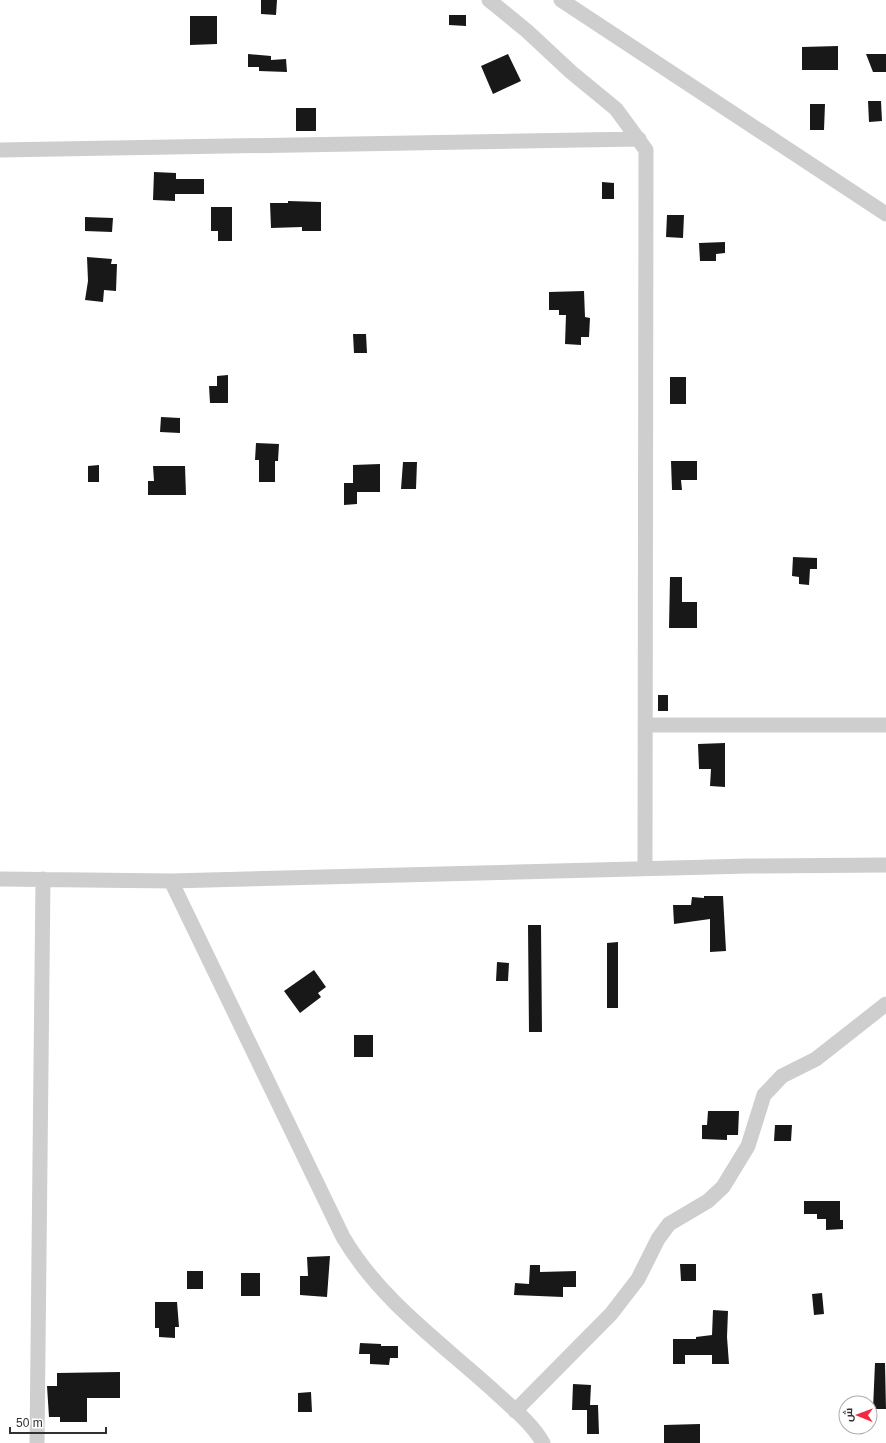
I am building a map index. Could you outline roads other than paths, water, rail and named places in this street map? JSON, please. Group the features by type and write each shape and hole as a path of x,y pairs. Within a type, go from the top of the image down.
{"street":[{"path":"489,0 527,31 571,72 616,109 646,150 645,868"},
{"path":"561,0 886,214"},
{"path":"0,150 639,139"},
{"path":"645,725 886,725"},
{"path":"0,879 171,881 645,868 886,865"},
{"path":"36,1443 44,879"},
{"path":"171,881 343,1237 356,1260 383,1291 416,1323 458,1358 515,1411 543,1443"},
{"path":"515,1411 611,1314 638,1278 658,1239 669,1224 708,1201 723,1187 748,1146 764,1095 782,1076 816,1059 886,1004"}]}
